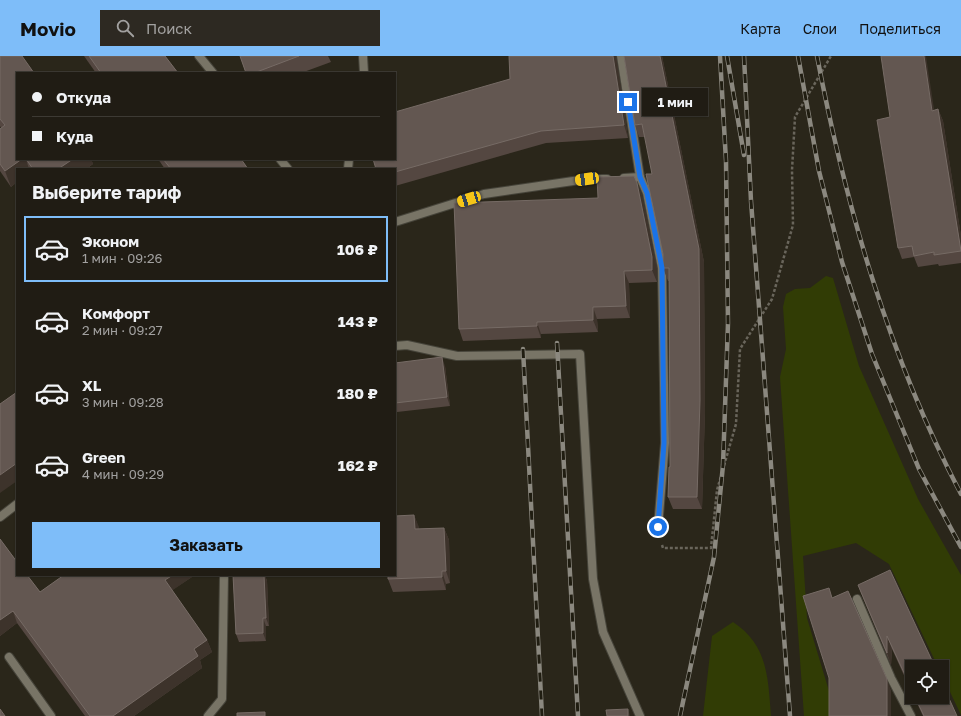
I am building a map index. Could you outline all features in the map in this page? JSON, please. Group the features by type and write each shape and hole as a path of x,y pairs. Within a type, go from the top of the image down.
{"lane":[{"path":"199,56 211,72"},
{"path":"363,56 364,72"},
{"path":"621,56 640,177 647,193 662,268 664,443 658,527"},
{"path":"281,160 287,168"},
{"path":"396,222 484,194 587,179 640,177"},
{"path":"396,346 407,345 457,356 580,354 593,579 604,632 640,716"},
{"path":"0,517 16,505"},
{"path":"208,716 222,699 224,576"},
{"path":"857,599 891,678 911,716"},
{"path":"9,658 51,716"}],"path":[{"path":"658,527 663,548 711,548 717,490 736,424 740,349 772,299 793,225 792,170 795,117 832,56"}],"green space":[{"path":"826,276 833,278 859,366 918,499 961,575 961,715 949,690 949,660 935,660 889,564 856,543 803,556 807,618 829,691 829,716 804,716 780,377 786,349 783,307 786,294 795,289 810,288"},
{"path":"733,622 745,631 760,652 767,676 771,716 703,716 712,636"}],"building":[{"path":"0,56 22,56 33,72 16,72 16,160 21,160 5,171 0,164 0,129 5,125 0,119"},
{"path":"89,56 165,56 177,72 100,72"},
{"path":"240,56 299,56 257,72 246,72"},
{"path":"509,56 613,56 624,125 541,131 396,172 396,168 376,168 373,160 396,160 396,112 510,79"},
{"path":"624,56 660,56 699,249 700,400 697,497 668,497 670,467 669,268 663,268 663,254 646,174 652,174 642,124 635,125"},
{"path":"881,56 924,56 932,111 938,109 961,251 934,255 934,252 914,256 912,246 898,248 877,120 890,117"},
{"path":"27,160 72,160 60,168 32,168"},
{"path":"164,160 242,160 247,168 170,168"},
{"path":"634,176 637,183 652,257 652,270 624,271 626,306 593,307 593,320 537,322 537,326 459,329 454,203 598,198 597,177"},
{"path":"442,357 447,397 396,403 396,363"},
{"path":"16,393 16,464 0,475 0,404"},
{"path":"414,515 415,529 444,528 446,571 442,571 442,577 388,579 388,576 396,576 396,516"},
{"path":"0,539 16,561 16,576 28,576 40,592 63,576 171,576 165,580 207,640 194,649 198,656 113,716 90,716 13,611 0,620"},
{"path":"890,570 932,660 905,660 905,675 887,636 887,653 858,585"},
{"path":"233,576 264,576 266,618 263,618 263,633 236,634"},
{"path":"829,588 832,598 848,591 887,679 887,716 829,716 829,678 803,596"},
{"path":"949,698 957,716 924,716 918,704 949,704"},
{"path":"0,709 5,716 0,716"},
{"path":"628,709 628,716 607,716 606,710"},
{"path":"265,712 265,716 237,716 237,713"}],"railway":[{"path":"680,716 714,557 723,465 728,323 726,161 720,56"},
{"path":"727,56 744,155"},
{"path":"744,56 751,201 790,716"},
{"path":"798,56 819,171 842,262 872,354 919,469 961,547"},
{"path":"817,56 856,225 891,335 935,442 961,494"},
{"path":"557,343 578,716"},
{"path":"523,349 542,716"}],"route":[{"path":"628,102 640,177 647,193 662,268 664,443 658,527"}]}
